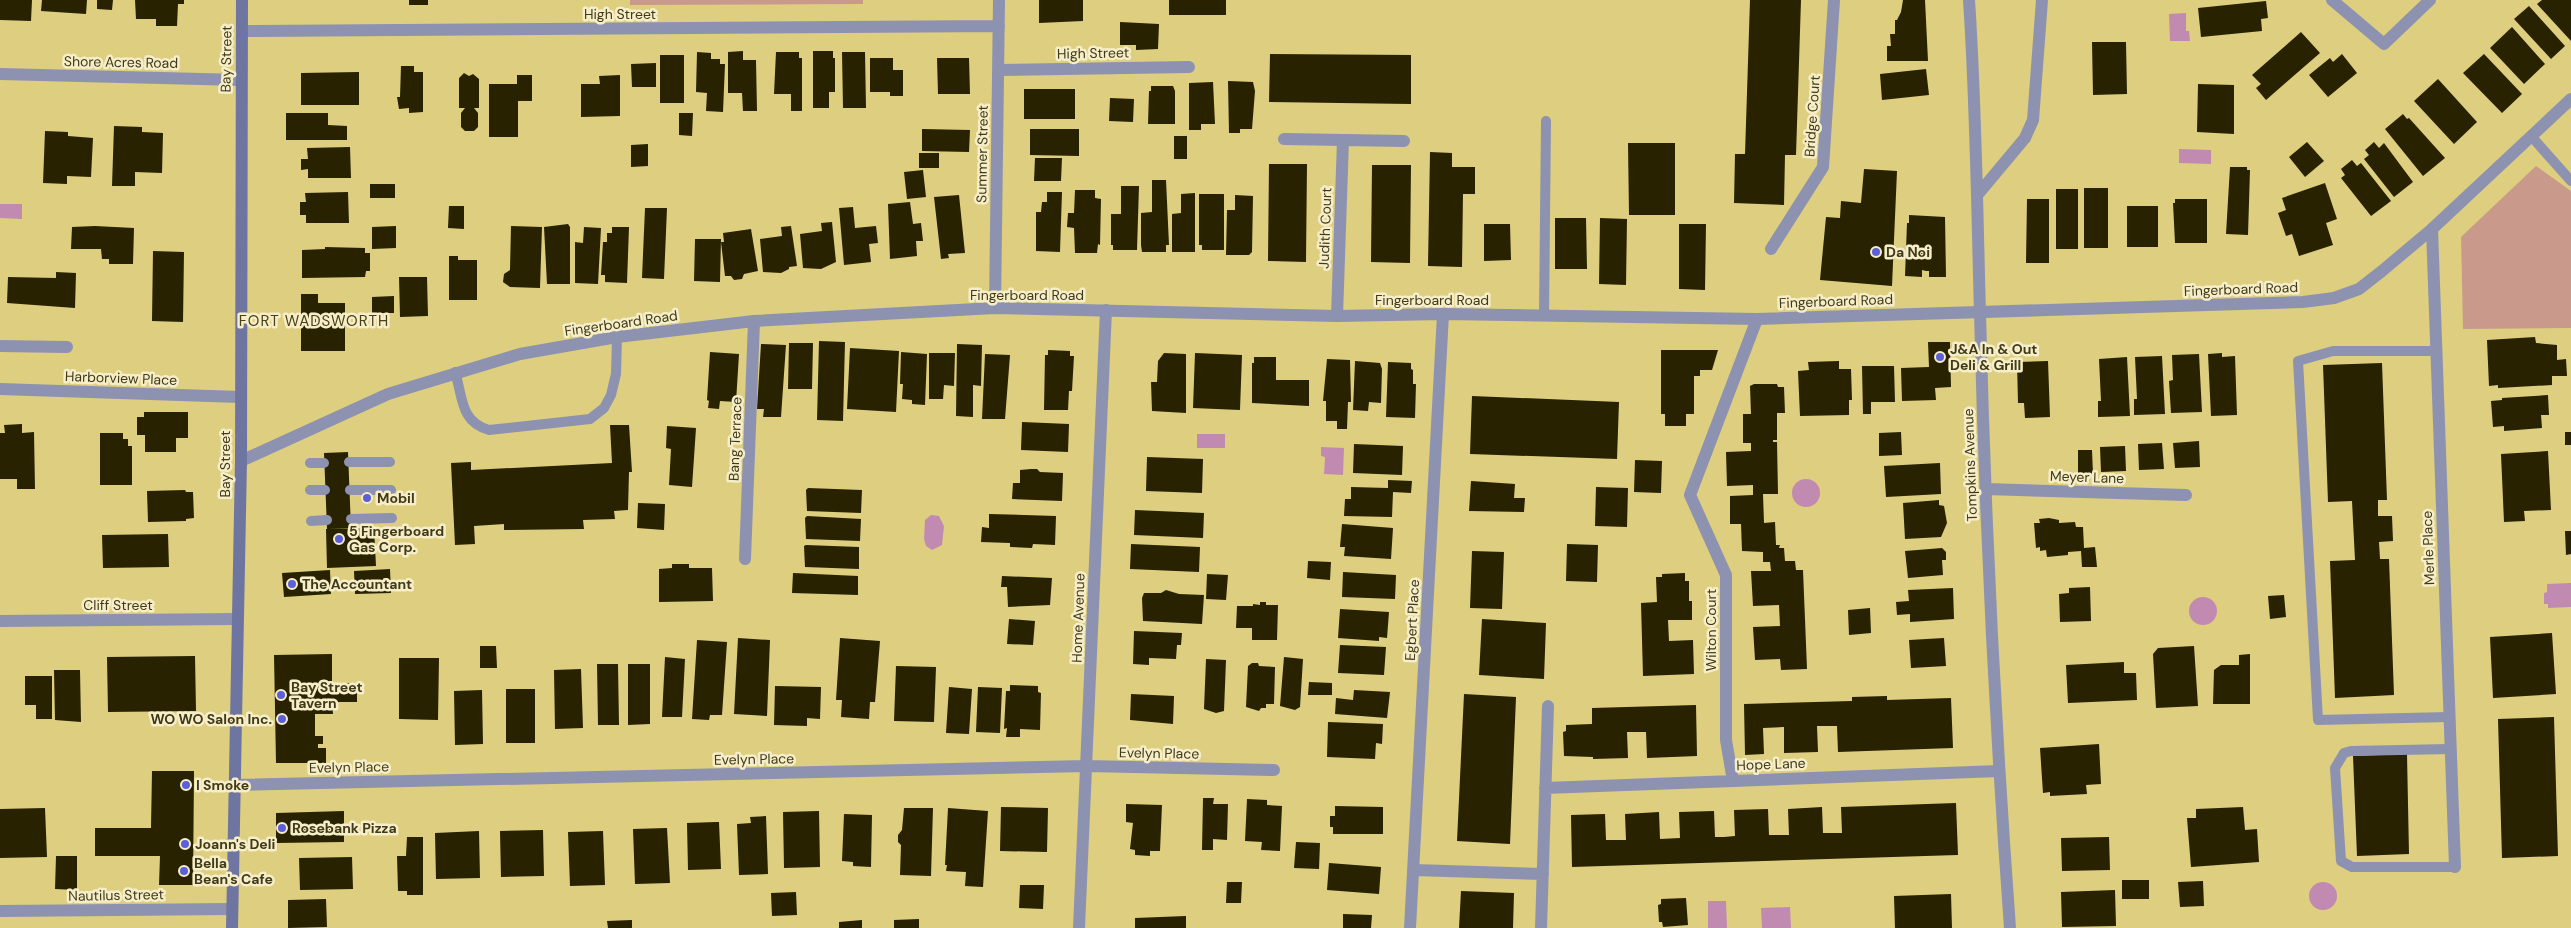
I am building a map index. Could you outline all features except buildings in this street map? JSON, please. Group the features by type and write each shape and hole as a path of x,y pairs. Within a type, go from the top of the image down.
{"main road":[{"name":"Bay Street","path":"232,928 241,461 242,0"}],"street":[{"name":"Summer Street","path":"995,308 999,0"},
{"name":"Bridge Court","path":"1771,249 1823,167 1834,0"},
{"name":"Tompkins Avenue","path":"1969,0 1979,193 1980,311 1998,771 2010,928"},
{"path":"1979,193 2025,138 2033,120 2042,0"},
{"path":"2332,0 2384,44 2430,0"},
{"name":"High Street","path":"242,31 999,26"},
{"name":"High Street","path":"999,70 1189,67"},
{"name":"Shore Acres Road","path":"0,74 241,80"},
{"name":"Fingerboard Road","path":"241,461 388,394 454,372 520,354 617,337 754,321 995,308 1337,316 1443,314 1757,318 2303,302 2334,298 2359,289 2432,229 2571,99"},
{"path":"1284,139 1404,141"},
{"name":"Judith Court","path":"1337,316 1343,140"},
{"name":"Merle Place","path":"2432,229 2455,867"},
{"name":"Home Avenue","path":"1079,928 1106,310"},
{"name":"Egbert Place","path":"1410,928 1443,314"},
{"name":"Wilton Court","path":"1733,781 1726,740 1726,575 1690,495 1757,318"},
{"name":"Bang Terrace","path":"746,559 754,321"},
{"path":"0,346 68,347"},
{"name":"Harborview Place","path":"0,389 240,396"},
{"name":"Meyer Lane","path":"1986,489 2186,495"},
{"name":"Cliff Street","path":"0,621 237,618"},
{"path":"1541,928 1548,706"},
{"name":"Evelyn Place","path":"234,785 1087,766 1274,770"},
{"name":"Hope Lane","path":"1545,788 1998,771"},
{"path":"1414,870 1542,874"},
{"name":"Nautilus Street","path":"0,911 232,909"}],"lane":[{"path":"1544,316 1546,121"},
{"path":"2531,136 2571,181"},
{"path":"454,372 466,416 478,427 489,430 590,419 604,408 611,395 616,374 617,337"},
{"path":"2436,351 2333,352 2298,361 2318,720 2449,717"},
{"path":"349,462 390,462"},
{"path":"310,463 324,463"},
{"path":"310,490 325,490"},
{"path":"350,490 391,490"},
{"path":"351,519 392,518"},
{"path":"311,521 327,520"},
{"path":"2450,749 2351,751 2344,753 2335,768 2341,860 2345,865 2352,867 2455,867"}],"shaded area":[{"path":"630,0 863,0 863,4 630,5"},
{"path":"2186,13 2186,31 2189,31 2190,41 2170,41 2169,14"},
{"path":"2179,149 2211,150 2211,164 2179,163"},
{"path":"2536,166 2571,191 2571,328 2463,329 2461,237"},
{"path":"0,204 22,204 22,219 0,218"},
{"path":"1197,434 1225,434 1225,448 1197,448"},
{"path":"1321,447 1344,448 1343,475 1324,474 1325,457 1321,456"},
{"path":"1806,479 1816,483 1820,493 1816,503 1806,507 1796,503 1792,493 1796,483"},
{"path":"931,515 939,516 944,526 942,545 932,550 926,546 924,539 925,520"},
{"path":"2571,583 2571,607 2548,608 2548,604 2544,604 2544,593 2547,592 2547,584"},
{"path":"2203,597 2213,601 2217,611 2213,621 2203,625 2193,621 2189,611 2193,601"},
{"path":"2323,882 2333,886 2337,896 2333,906 2323,910 2313,906 2309,896 2313,886"},
{"path":"1708,901 1726,901 1727,928 1708,928"},
{"path":"1790,907 1791,928 1762,928 1761,908"}],"place":[{"name":"Da Noi","path":"1876,252"},
{"name":"J&A In & Out Deli & Grill","path":"1940,357"},
{"name":"Mobil","path":"367,498"},
{"name":"5 Fingerboard Gas Corp.","path":"339,539"},
{"name":"The Accountant","path":"292,584"},
{"name":"Bay Street Tavern","path":"281,695"},
{"name":"WO WO Salon Inc.","path":"282,719"},
{"name":"I Smoke","path":"186,785"},
{"name":"Rosebank Pizza","path":"282,828"},
{"name":"Joann's Deli","path":"185,844"},
{"name":"Bella Bean's Cafe","path":"184,871"}],"district":[{"name":"FORT WADSWORTH","path":"314,321"}]}
